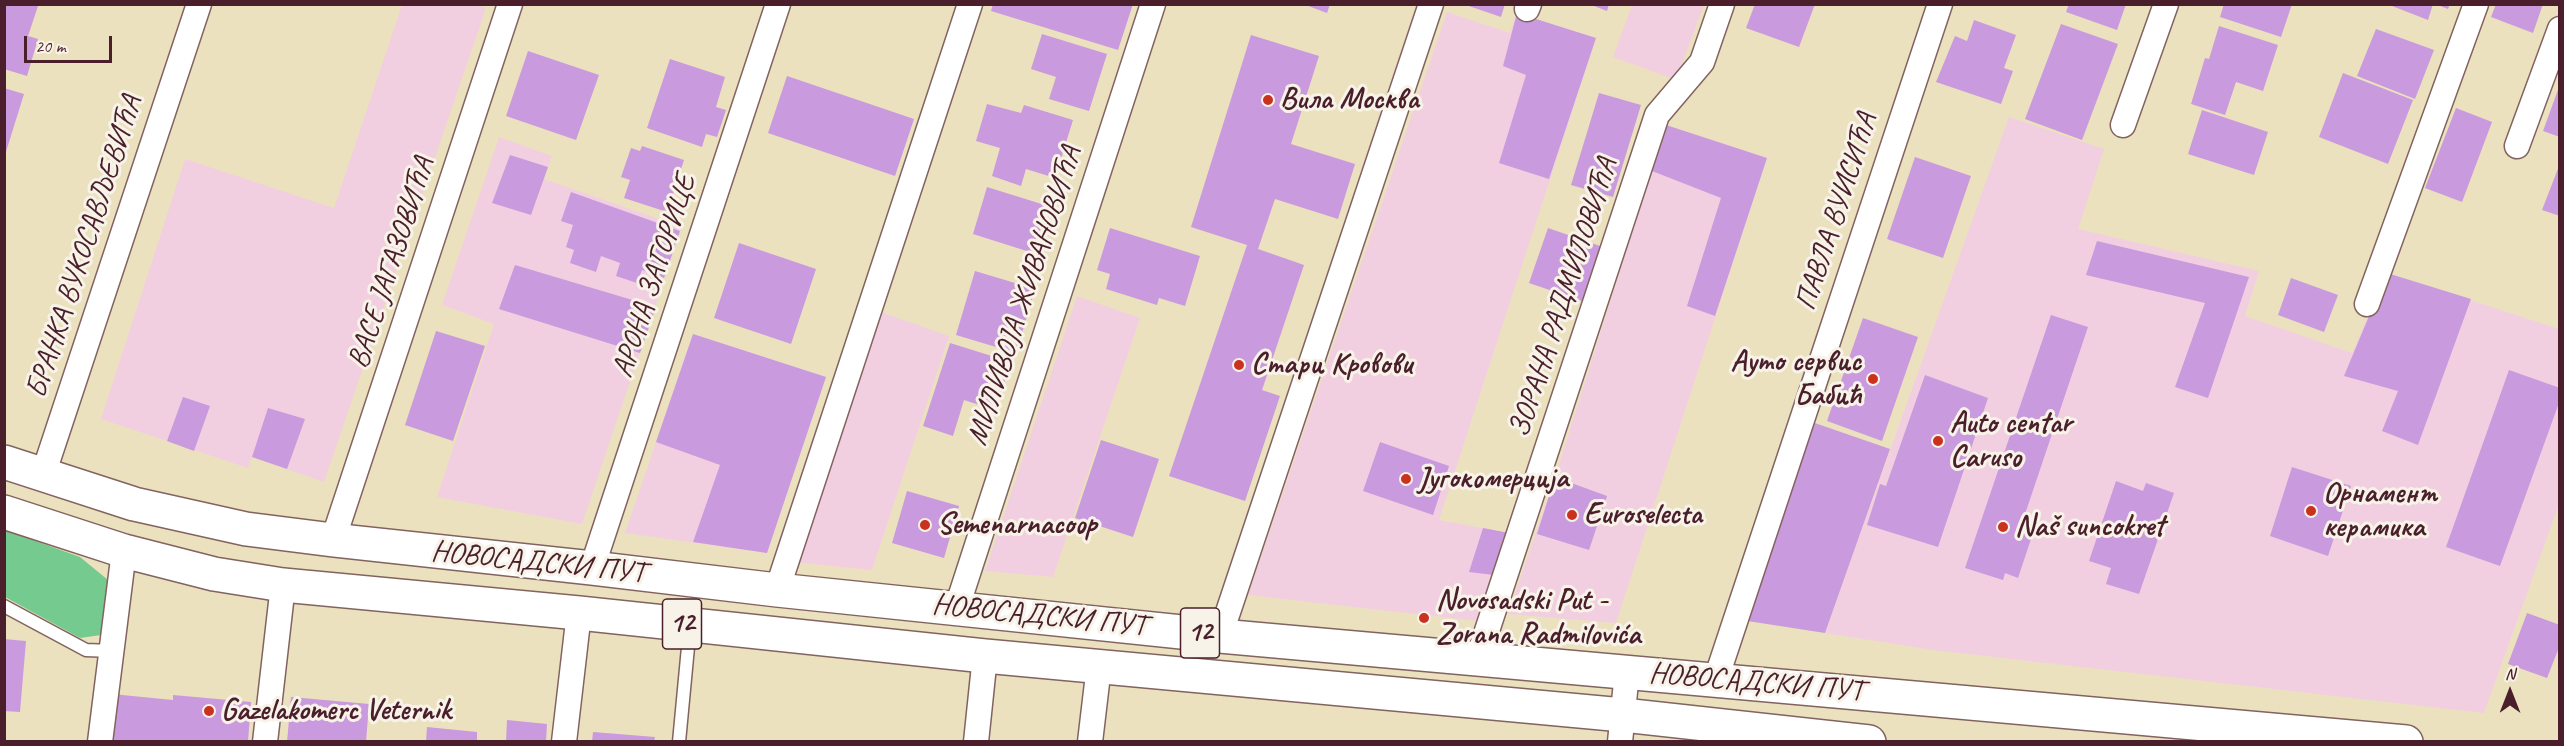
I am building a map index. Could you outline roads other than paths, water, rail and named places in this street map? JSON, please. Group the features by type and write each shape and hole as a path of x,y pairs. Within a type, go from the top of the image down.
{"main road":[{"name":"НОВОСАДСКИ ПУТ","path":"4,462 145,507 246,529 333,540 777,590 1220,636 2406,741"},
{"name":"НОВОСАДСКИ ПУТ","path":"4,512 124,551 214,574 283,585 1099,666 1621,728 1869,741"}],"street":[{"name":"БРАНКА ВУКОСАВЉЕВИЋА","path":"43,475 199,4"},
{"name":"ВАСЕ ЈАГАЗОВИЋА","path":"333,540 510,4"},
{"name":"АРОНА ЗАГОРИЦЕ","path":"592,568 778,4"},
{"path":"777,590 970,4"},
{"name":"МИЛИВОЈА ЖИВАНОВИЋА","path":"957,607 1154,4"},
{"path":"1220,636 1431,4"},
{"name":"ЗОРАНА РАДМИЛОВИЋА","path":"1478,658 1657,115 1702,62 1722,4"},
{"name":"ПАВЛА ВУИСИЋА","path":"1716,679 1940,4"},
{"path":"2124,125 2166,4"},
{"path":"2367,304 2476,4"},
{"path":"2517,146 2559,29"},
{"path":"100,741 124,551"},
{"path":"265,741 283,585"},
{"path":"564,741 579,613"},
{"path":"976,741 985,656"},
{"path":"1090,741 1099,666"},
{"path":"1621,728 1627,672"}],"lane":[{"path":"4,606 86,650 111,651"},
{"path":"679,741 690,625"}],"place":[{"name":"Вила Москва","path":"1268,100"},
{"name":"Стари Кровови","path":"1239,365"},
{"name":"Ауто сервис Бабић","path":"1873,379"},
{"name":"Auto centar Caruso","path":"1938,441"},
{"name":"Југокомерција","path":"1406,479"},
{"name":"Орнамент керамика","path":"2311,511"},
{"name":"Euroselecta","path":"1572,515"},
{"name":"Semenarnacoop","path":"925,525"},
{"name":"Naš suncokret","path":"2003,527"},
{"name":"Novosadski Put - Zorana Radmilovića","path":"1424,618"},
{"name":"Gazelakomerc Veternik","path":"209,711"}]}
